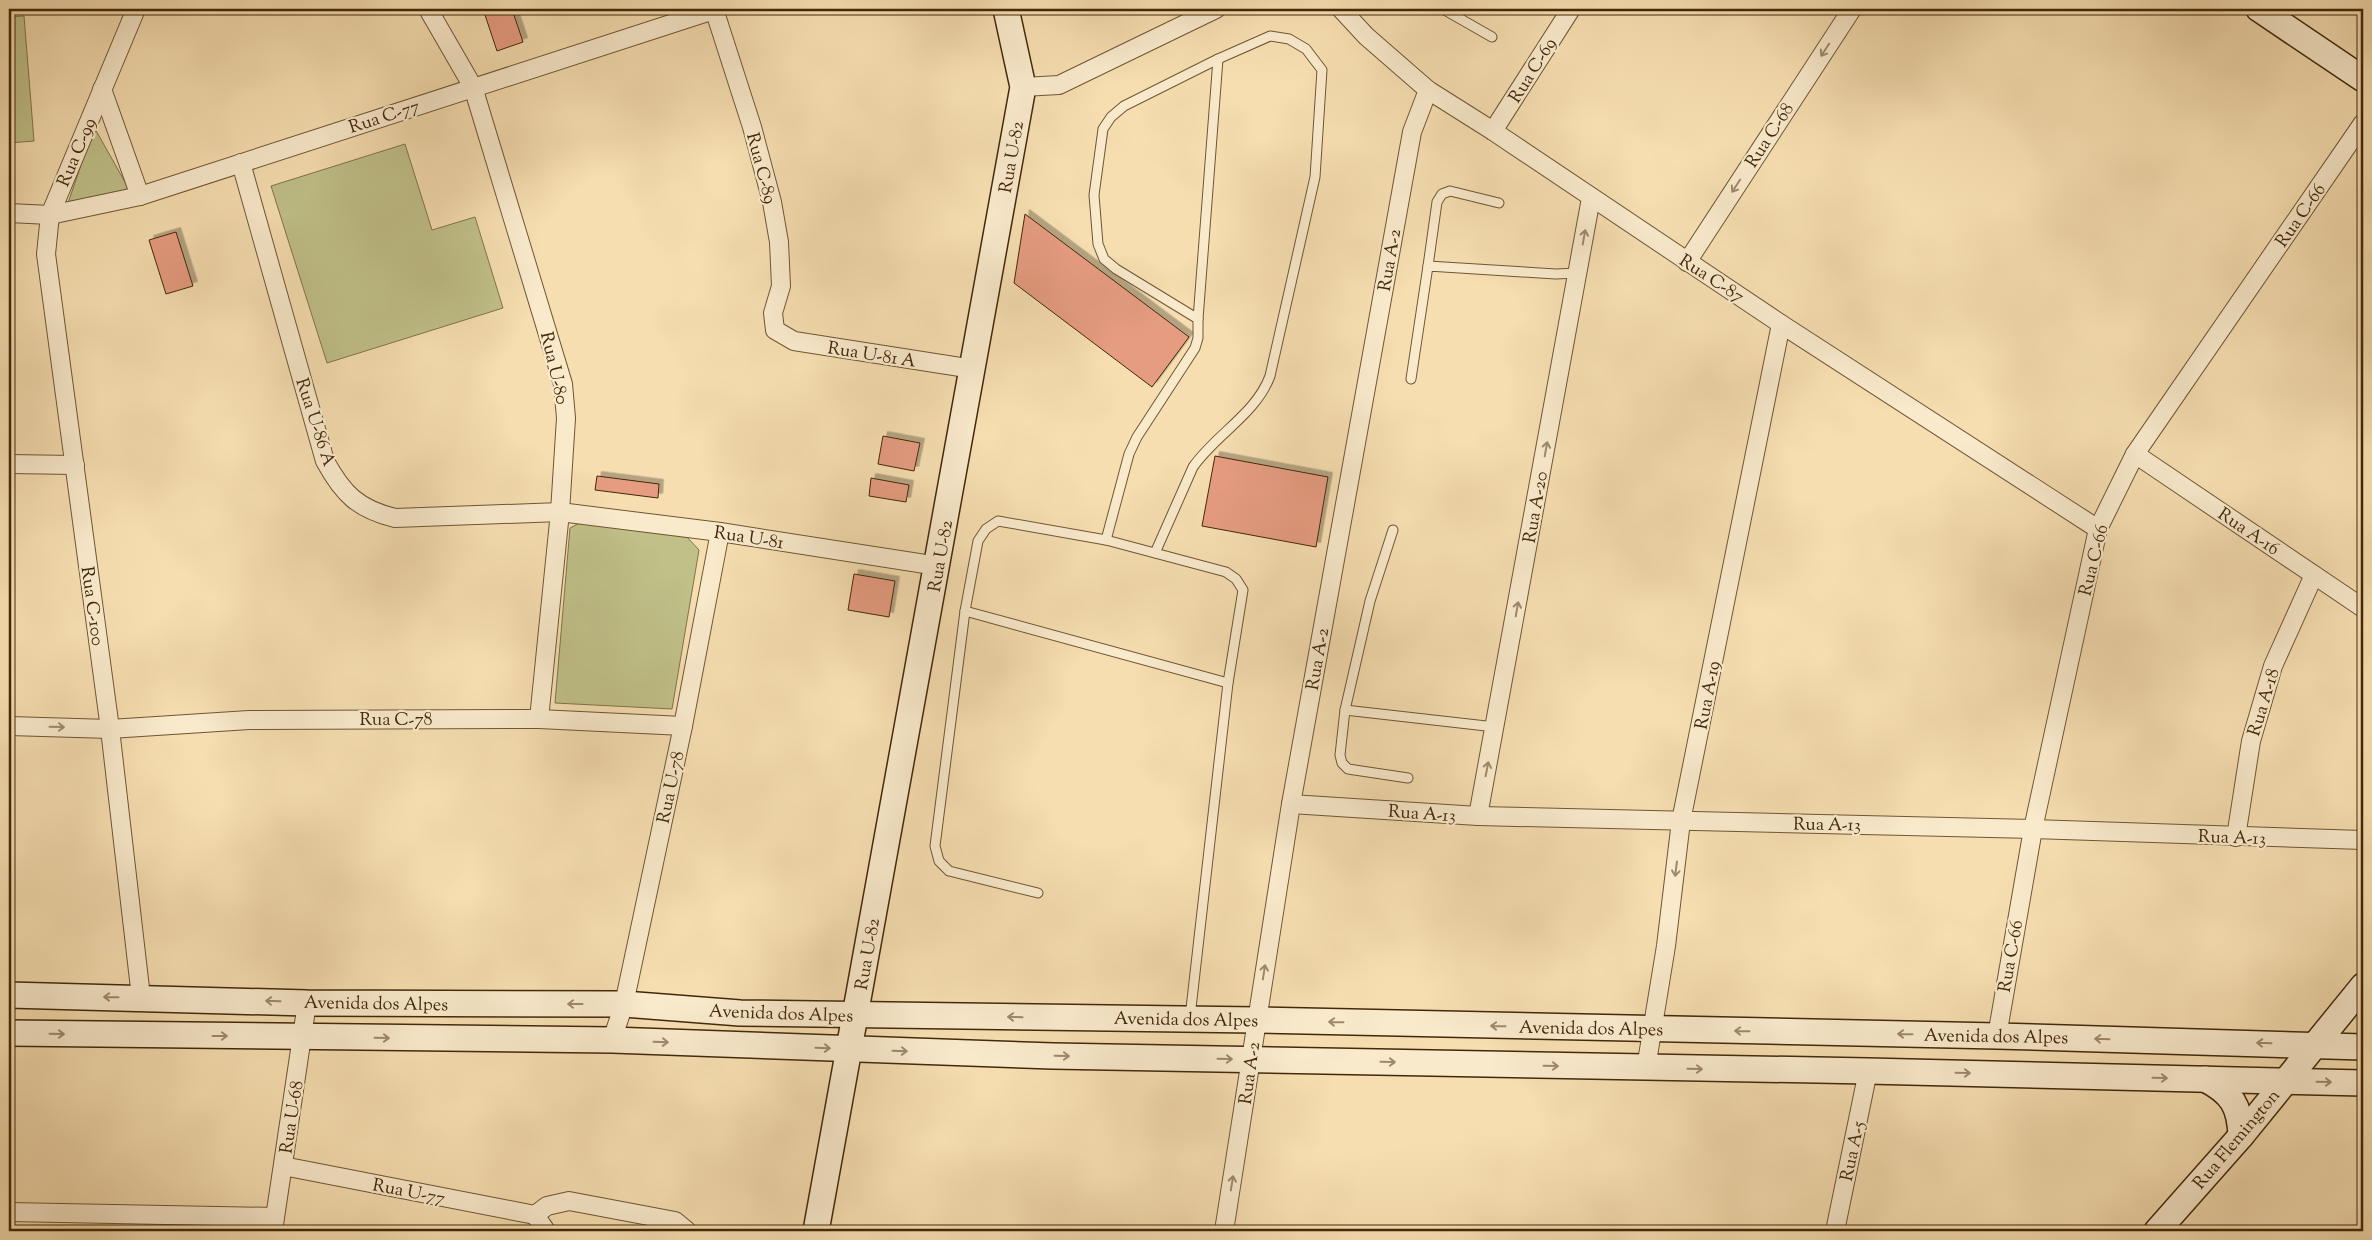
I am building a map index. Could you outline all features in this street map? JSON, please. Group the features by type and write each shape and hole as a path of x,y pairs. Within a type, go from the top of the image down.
{"main road":[{"path":"1006,9 1023,87"},
{"path":"2259,9 2363,79"},
{"name":"Rua U-82","path":"816,1231 851,1050 1023,87"},
{"name":"Rua Flemington","path":"2157,1231 2241,1136 2313,1045 2363,986"},
{"name":"Avenida dos Alpes","path":"9,995 307,1002 624,1004 740,1013 856,1016 1256,1020 1997,1036 2363,1047"},
{"name":"Avenida dos Alpes","path":"9,1033 612,1040 851,1050 1063,1056 1868,1071 2363,1083"},
{"path":"2205,1080 2222,1088 2233,1101 2240,1118 2241,1136"}],"street":[{"name":"Rua C-99","path":"50,215 136,9"},
{"name":"Rua U-80","path":"428,9 473,87 563,384 566,418 560,512 539,719"},
{"name":"Rua C-77","path":"9,212 50,215 140,196 715,9"},
{"name":"Rua C-89","path":"715,9 752,127 772,202 779,242 781,286 773,313 775,330"},
{"path":"1023,87 1059,85 1216,9"},
{"name":"Rua C-87","path":"1341,9 1366,36 1428,90 1493,131 1780,324 2098,529"},
{"name":"Rua C-69","path":"1493,131 1571,9"},
{"name":"Rua C-68","path":"1687,262 1852,9"},
{"name":"Rua C-99","path":"102,90 140,196"},
{"name":"Rua A-2","path":"1224,1231 1291,804 1412,132 1428,90"},
{"name":"Rua C-66","path":"1997,1036 2032,829 2098,529 2135,454 2363,123"},
{"name":"Rua U-86 A","path":"240,163 325,461 338,485 358,504 375,513 395,518 560,512"},
{"name":"Rua A-20","path":"1478,816 1591,198"},
{"name":"Rua C-100","path":"50,215 46,254 110,729 141,997"},
{"name":"Rua A-19","path":"1646,1068 1666,946 1682,821 1780,324"},
{"name":"Rua U-81 A","path":"775,330 794,341 973,369"},
{"name":"Rua A-16","path":"2135,454 2363,608"},
{"path":"9,464 75,465"},
{"name":"Rua U-81","path":"560,512 720,532 938,566"},
{"name":"Rua U-78","path":"612,1040 624,1004 683,726 720,532"},
{"name":"Rua A-18","path":"2236,837 2251,741 2274,666 2314,575"},
{"name":"Rua C-78","path":"9,726 110,729 249,720 539,719 683,726"},
{"name":"Rua A-13","path":"1291,804 1478,816 2032,829 2363,840"},
{"name":"Rua U-68","path":"274,1224 307,1002"},
{"name":"Rua A-5","path":"1835,1231 1868,1071"},
{"name":"Rua U-77","path":"284,1166 534,1215"},
{"path":"546,1231 534,1215 547,1206 569,1202 675,1221 687,1231"},
{"path":"9,1212 274,1224"}],"lane":[{"path":"1443,9 1492,37"},
{"path":"1155,553 1193,467 1202,454 1250,408 1264,391 1270,376 1315,177 1322,70 1306,49 1289,39 1270,36 1218,60 1124,106 1111,117 1103,129 1094,195 1098,244 1104,259 1116,269 1198,319"},
{"path":"1106,540 1130,454 1138,437 1195,348 1218,60"},
{"path":"1411,379 1437,202 1442,194 1450,191 1499,203"},
{"path":"1428,266 1556,274 1578,273"},
{"path":"1038,893 949,871 938,861 935,846 965,611 978,541 986,528 998,521 1106,540 1226,572 1236,579 1243,590 1228,683 1189,1020"},
{"path":"1393,530 1370,601 1345,710 1340,755 1342,763 1348,768 1408,778"},
{"path":"965,611 1228,683"},
{"path":"1345,710 1495,727"}],"green space":[{"path":"24,16 34,141 9,143 9,17"},
{"path":"94,127 130,191 67,206"},
{"path":"405,144 432,230 475,217 503,308 327,363 271,186"},
{"path":"587,519 686,536 699,550 672,709 555,703 570,528"}],"building":[{"path":"504,9 512,9 523,42 497,51 485,15"},
{"path":"1025,214 1189,337 1152,387 1014,283"},
{"path":"176,232 193,286 166,294 149,240"},
{"path":"883,436 920,443 914,471 878,464"},
{"path":"1215,456 1328,477 1316,547 1202,526"},
{"path":"597,476 659,484 658,498 595,490"},
{"path":"871,478 909,485 906,502 869,496"},
{"path":"854,574 895,581 889,617 848,610"}]}
